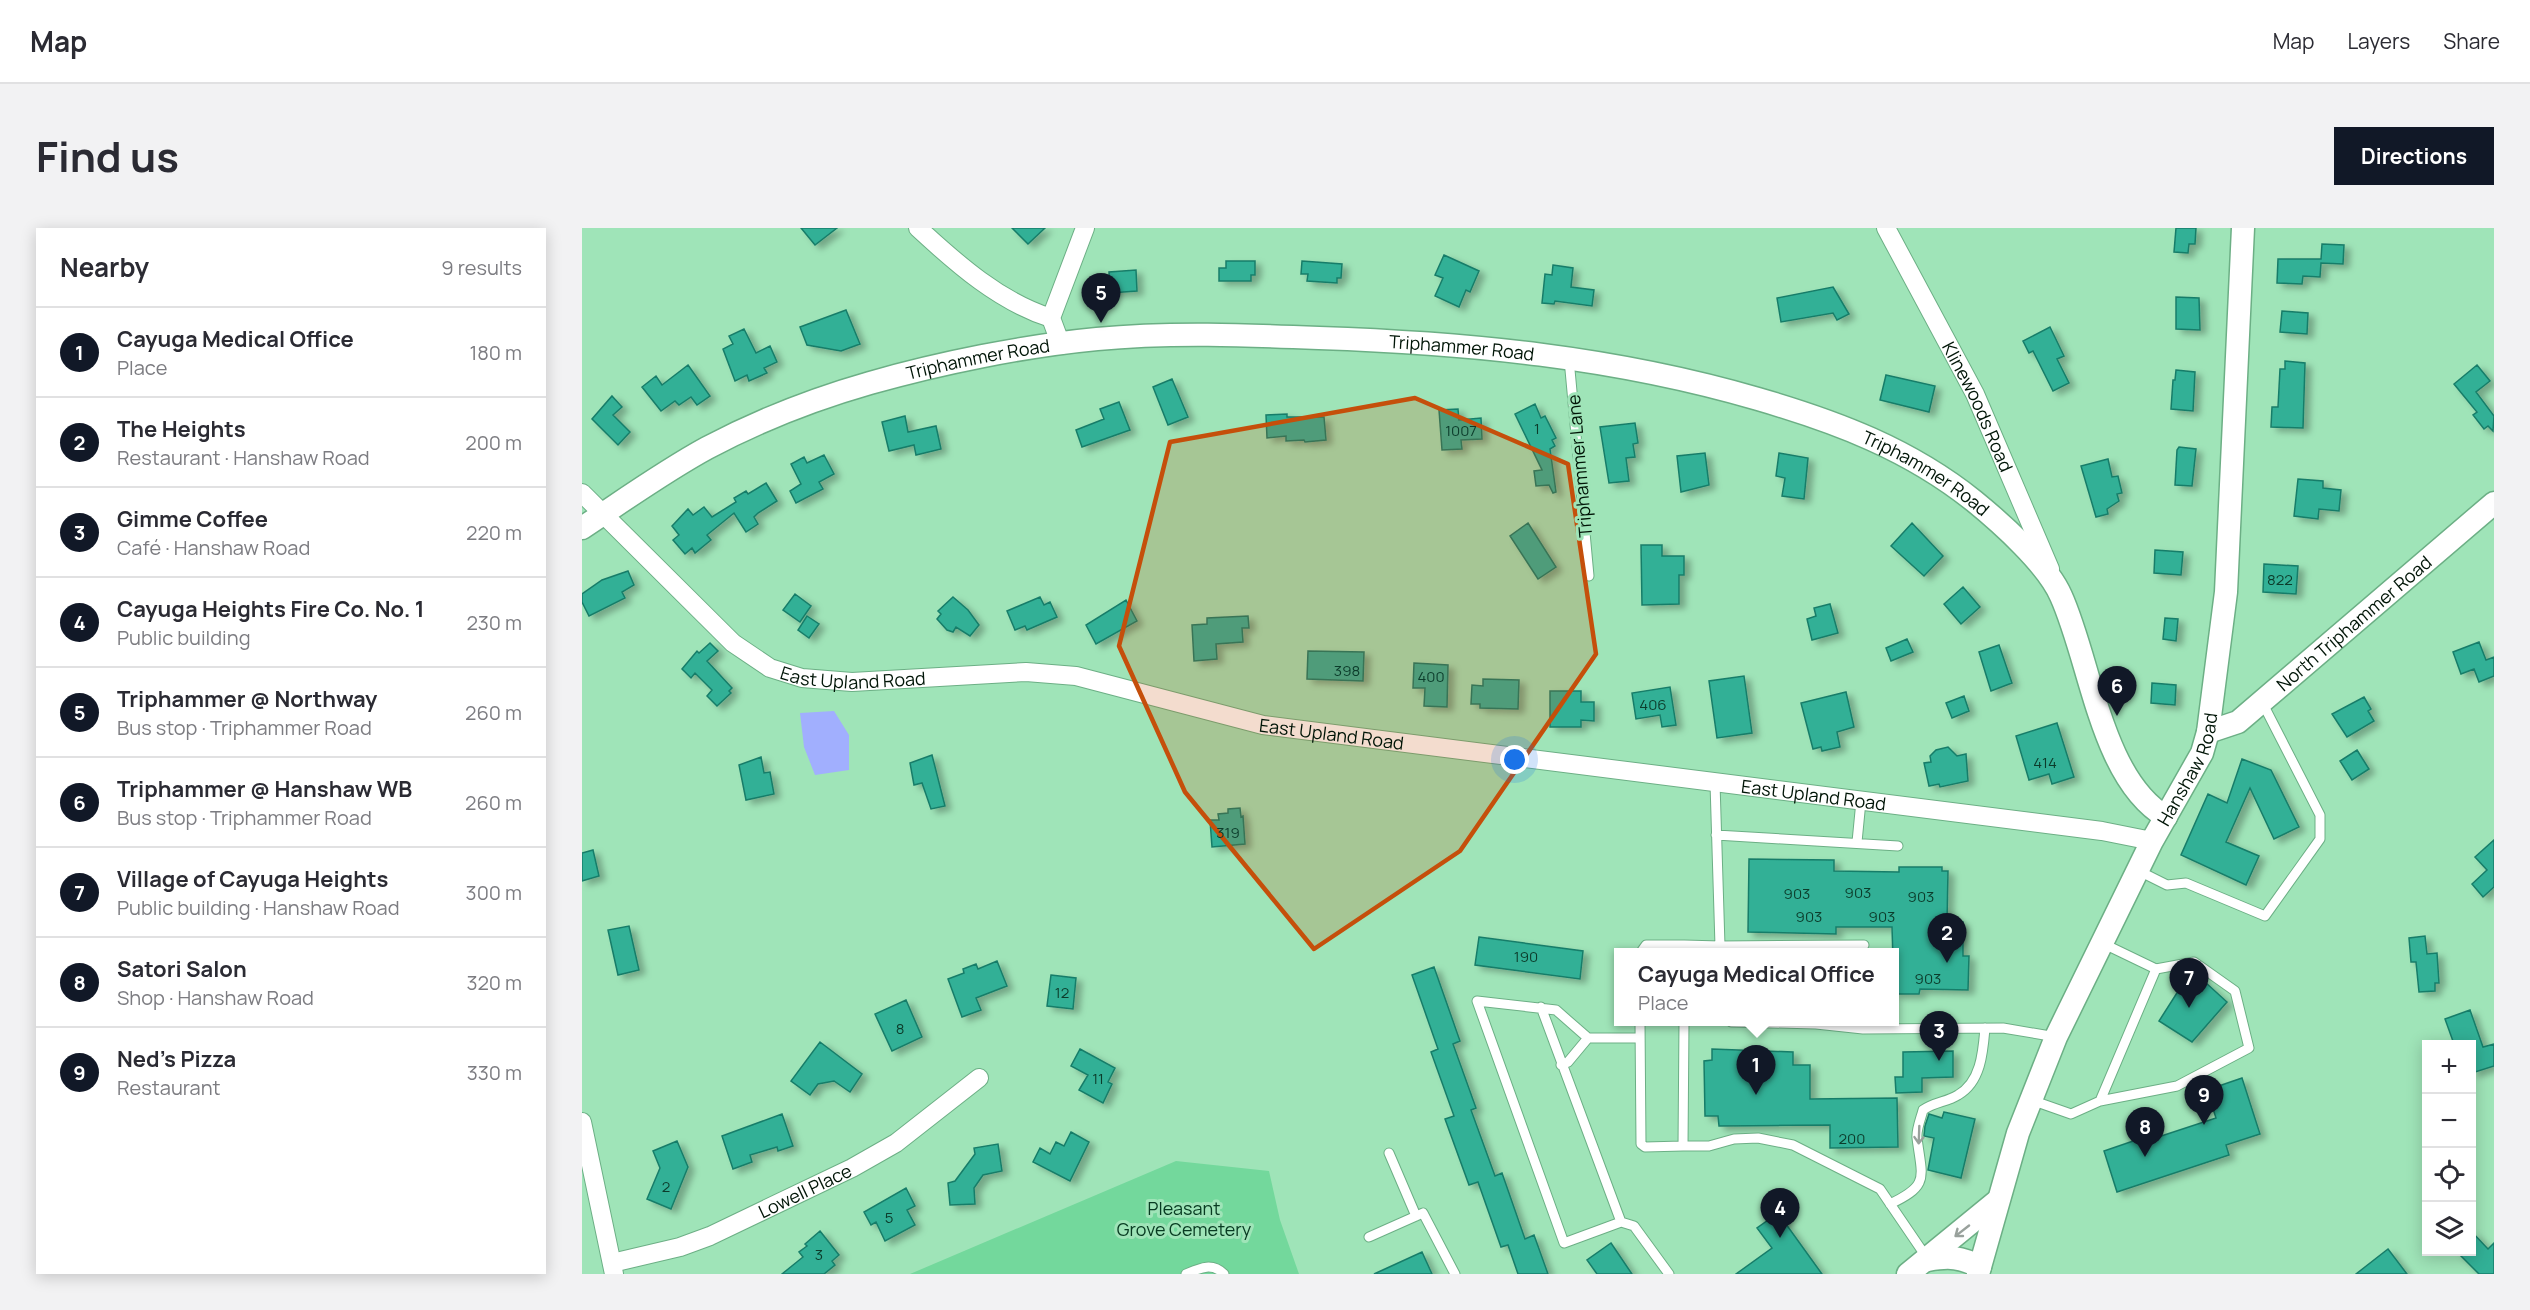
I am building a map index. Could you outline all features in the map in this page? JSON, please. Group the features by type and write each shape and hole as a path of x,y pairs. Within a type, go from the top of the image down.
{"street":[{"path":"918,228 950,257 1001,295 1029,311 1051,318"},
{"path":"1061,345 1051,318 1085,228"},
{"name":"Klinewoods Road","path":"1886,228 1975,394 2059,590"},
{"name":"Hanshaw Road","path":"1979,1271 1996,1202 2031,1100 2056,1037 2152,841 2202,753 2208,732 2226,592 2243,228"},
{"name":"Triphammer Road","path":"582,528 635,491 707,448 786,412 869,383 936,367 1098,339 1248,336 1449,344 1569,357 1641,369 1731,391 1825,418 1914,459 1971,499 2018,540 2059,590 2119,768 2142,798 2166,817"},
{"name":"East Upland Road","path":"582,492 733,643 783,674 821,681 852,682 1026,672 1076,676 1263,725 2102,831 2152,841"},
{"name":"North Triphammer Road","path":"2208,732 2238,722 2494,503"},
{"name":"Lowell Place","path":"613,1269 710,1236 852,1168 896,1143 979,1078"},
{"path":"582,1122 587,1166 613,1269"},
{"path":"1908,1274 1928,1260 1996,1202"},
{"path":"1928,1260 1949,1256 1958,1257 1979,1271"}],"lane":[{"name":"Triphammer Lane","path":"1569,357 1589,576"},
{"path":"2138,870 2167,885 2186,883 2265,916 2320,839 2320,815 2262,702"},
{"path":"1715,783 1720,946"},
{"path":"1857,842 1861,801"},
{"path":"1716,835 1898,846"},
{"path":"2031,1100 2071,1114 2100,1101 2177,1086 2249,1048 2235,991 2194,962 2156,969 2102,942"},
{"path":"1644,948 1646,945 1674,948"},
{"path":"1696,948 1864,945"},
{"path":"2100,1101 2156,969"},
{"path":"1640,1038 1588,1038 1556,1010 1477,1001 1564,1243 1621,1222 1634,1226 1669,1274"},
{"path":"1541,1007 1621,1222"},
{"path":"1640,1026 1641,1144 1646,1147 1709,1146 1734,1138 1758,1138 1793,1145 1880,1189 1928,1260"},
{"path":"1683,1146 1684,1026"},
{"path":"1835,1026 1863,1029 1985,1028 2056,1037"},
{"path":"1890,1204 1914,1192 1918,1186 1922,1155 1916,1136 1923,1110 1930,1105 1957,1096 1973,1084 1983,1054 1985,1028"},
{"path":"1561,1065 1568,1062 1588,1038"},
{"path":"1389,1153 1416,1216"},
{"path":"1369,1237 1423,1213 1455,1274"},
{"path":"1186,1274 1209,1266 1218,1268 1224,1274"}],"highlighted area":[{"path":"1415,398 1568,464 1596,654 1460,851 1314,949 1185,792 1119,646 1170,442"}],"green space":[{"name":"Pleasant Grove Cemetery","path":"1176,1161 1269,1171 1280,1220 1299,1274 910,1274"}],"water":[{"path":"834,711 849,735 849,770 815,775 804,747 800,713"}],"building":[{"path":"801,228 837,228 815,245"},
{"path":"1012,228 1045,228 1028,244"},
{"path":"2176,228 2196,228 2195,244 2189,244 2188,253 2174,252"},
{"path":"2322,244 2344,245 2343,264 2321,263 2320,277 2303,276 2302,284 2277,283 2278,259 2321,259"},
{"path":"1444,255 1479,271 1470,292 1466,290 1459,307 1435,296 1443,278 1435,275"},
{"path":"1226,261 1255,261 1255,275 1251,275 1251,281 1219,281 1219,268 1226,268"},
{"path":"1302,261 1342,264 1341,278 1337,278 1337,283 1307,281 1308,274 1301,274"},
{"path":"1553,265 1573,268 1571,287 1594,290 1592,306 1555,301 1554,304 1542,303 1545,274 1552,275"},
{"path":"1136,270 1137,291 1110,293 1109,272"},
{"path":"1833,287 1849,314 1837,320 1833,313 1781,322 1777,298"},
{"path":"2176,297 2199,298 2200,330 2176,329"},
{"path":"846,310 860,344 841,351 807,345 800,327"},
{"path":"2282,311 2308,313 2307,334 2280,332"},
{"path":"2050,327 2064,356 2057,359 2069,383 2053,391 2033,351 2029,353 2023,341"},
{"path":"744,329 756,353 770,346 777,362 764,368 767,373 749,381 747,375 735,381 723,349 733,344 729,336"},
{"path":"2285,361 2305,363 2303,428 2271,427 2272,407 2278,407 2280,369 2285,369"},
{"path":"688,365 710,396 697,405 691,397 679,405 675,401 661,411 642,387 656,376 662,385"},
{"path":"2477,365 2490,381 2476,392 2494,416 2493,431 2488,426 2484,429 2473,415 2477,412 2454,384"},
{"path":"2176,370 2195,372 2193,411 2171,409"},
{"path":"1886,375 1935,386 1929,412 1880,400"},
{"path":"1172,379 1188,417 1168,425 1153,387"},
{"path":"612,396 622,407 613,415 630,432 618,445 592,419"},
{"path":"1119,402 1130,430 1082,447 1076,430 1104,419 1100,409"},
{"path":"1535,404 1541,418 1545,416 1556,438 1552,440 1555,446 1550,449 1556,492 1553,493 1549,485 1536,486 1534,471 1542,470 1515,414"},
{"path":"1458,409 1459,420 1481,418 1482,439 1461,440 1462,449 1442,450 1439,410"},
{"path":"1287,414 1287,417 1324,417 1326,440 1305,442 1304,440 1286,441 1286,436 1267,438 1266,415"},
{"path":"905,416 908,432 936,426 941,449 916,455 914,445 889,451 882,422"},
{"path":"1635,423 1638,443 1633,444 1635,457 1626,458 1629,481 1609,483 1600,427"},
{"path":"2179,447 2196,449 2192,486 2175,485"},
{"path":"1705,453 1709,485 1681,492 1677,456"},
{"path":"1779,453 1808,458 1804,499 1782,496 1785,478 1776,476"},
{"path":"824,455 834,474 819,482 823,489 796,503 790,491 801,484 791,464 804,457 807,463"},
{"path":"2108,459 2112,477 2118,476 2122,493 2117,494 2119,501 2107,509 2108,514 2096,517 2081,466"},
{"path":"2298,479 2323,481 2323,488 2341,490 2339,511 2319,509 2318,519 2294,516"},
{"path":"766,483 777,501 754,517 758,524 746,532 734,513 707,535 711,540 695,553 692,548 685,554 673,540 679,535 672,526 688,509 693,515 704,507 712,517 736,502 734,498 746,491 748,494"},
{"path":"1528,523 1556,567 1538,579 1510,536"},
{"path":"1912,523 1943,556 1924,576 1891,546"},
{"path":"1641,545 1662,545 1662,556 1684,556 1684,575 1679,575 1679,604 1642,605"},
{"path":"2155,550 2183,552 2181,575 2154,573"},
{"path":"2264,564 2298,566 2296,594 2263,592"},
{"path":"628,571 634,585 622,592 625,598 589,616 582,602 582,594 602,580"},
{"path":"1963,587 1980,607 1961,624 1944,604"},
{"path":"795,594 811,606 800,622 783,610"},
{"path":"953,597 968,610 979,625 970,636 956,627 953,632 947,630 937,619 941,614 938,611"},
{"path":"1040,597 1044,605 1050,602 1057,617 1027,630 1025,626 1015,630 1007,611"},
{"path":"1126,600 1137,621 1096,644 1086,625"},
{"path":"1830,604 1838,633 1812,640 1807,619 1816,616 1814,608"},
{"path":"807,616 819,624 809,638 798,630"},
{"path":"1248,616 1249,628 1242,628 1243,642 1216,644 1217,659 1194,661 1192,625 1207,624 1207,618"},
{"path":"2165,618 2178,619 2176,641 2163,639"},
{"path":"1907,639 1913,652 1891,661 1886,648"},
{"path":"2479,642 2486,660 2494,657 2494,676 2479,682 2474,669 2461,674 2453,652"},
{"path":"710,643 718,651 707,661 732,688 729,691 731,693 717,706 707,696 712,690 695,673 691,678 682,669 697,651 699,653"},
{"path":"1999,645 2012,683 1991,691 1979,652"},
{"path":"1308,651 1364,652 1363,681 1307,679"},
{"path":"1414,663 1448,665 1447,707 1424,706 1425,688 1413,688"},
{"path":"1744,676 1752,733 1717,738 1709,681"},
{"path":"1483,679 1519,680 1518,709 1480,708 1480,704 1471,704 1472,685 1483,686"},
{"path":"2152,683 2176,685 2175,705 2151,703"},
{"path":"1670,687 1676,725 1662,727 1660,715 1636,719 1632,693"},
{"path":"1550,691 1581,691 1581,702 1594,702 1594,721 1581,720 1581,727 1550,727"},
{"path":"1846,692 1854,727 1837,732 1840,747 1822,751 1821,747 1813,749 1801,703"},
{"path":"1964,696 1969,711 1952,718 1946,703"},
{"path":"2364,697 2371,709 2368,711 2374,721 2347,737 2332,714"},
{"path":"2057,723 2074,777 2052,784 2049,774 2029,780 2016,736"},
{"path":"1948,747 1957,756 1966,754 1968,781 1940,787 1939,784 1929,786 1924,763 1931,762 1930,756 1936,750"},
{"path":"2357,750 2369,769 2352,780 2340,761"},
{"path":"932,755 945,806 931,809 922,783 914,785 910,763"},
{"path":"761,757 764,773 770,772 774,794 746,800 739,765"},
{"path":"2242,759 2271,770 2299,827 2274,839 2250,788 2226,842 2259,856 2246,885 2181,855 2208,794 2227,803"},
{"path":"1240,808 1241,817 1243,816 1245,844 1212,847 1210,820 1219,820 1218,814 1228,813 1228,809"},
{"path":"2494,840 2494,887 2483,897 2472,884 2487,870 2475,857"},
{"path":"593,850 599,876 582,881 582,853"},
{"path":"1749,859 1834,860 1834,871 1899,872 1899,867 1942,867 1942,871 1948,871 1947,922 1963,922 1963,956 1969,956 1968,990 1920,989 1919,994 1899,994 1899,948 1893,948 1892,927 1836,927 1836,934 1748,932"},
{"path":"629,926 639,970 618,975 608,930"},
{"path":"2425,936 2427,954 2437,953 2439,983 2435,983 2435,991 2419,992 2416,962 2411,962 2409,938"},
{"path":"1479,937 1583,951 1580,979 1475,965"},
{"path":"997,961 1007,986 976,998 981,1010 962,1017 948,979 964,973 963,969 976,964 978,969"},
{"path":"1434,967 1460,1041 1453,1044 1476,1108 1471,1110 1495,1176 1502,1173 1525,1239 1534,1235 1548,1274 1518,1274 1508,1245 1501,1247 1478,1182 1469,1185 1445,1119 1454,1116 1431,1052 1438,1049 1412,975"},
{"path":"1051,975 1076,978 1073,1009 1047,1006"},
{"path":"2205,982 2227,1002 2192,1042 2159,1021 2182,985"},
{"path":"906,1000 922,1037 892,1051 875,1014"},
{"path":"2470,1010 2483,1047 2494,1044 2494,1066 2476,1072 2476,1040 2453,1040 2445,1019"},
{"path":"820,1042 862,1074 850,1092 834,1081 818,1084 810,1095 791,1081"},
{"path":"1080,1049 1115,1068 1108,1082 1112,1084 1103,1103 1079,1090 1088,1075 1071,1066"},
{"path":"1712,1049 1793,1052 1793,1065 1810,1065 1810,1099 1897,1098 1898,1147 1830,1148 1830,1125 1719,1126 1718,1116 1705,1116 1704,1061 1712,1060"},
{"path":"1953,1051 1953,1077 1922,1078 1922,1092 1896,1093 1895,1077 1903,1077 1903,1052"},
{"path":"2242,1078 2260,1134 2226,1145 2229,1155 2117,1192 2104,1151 2139,1139 2140,1143 2216,1118 2207,1090"},
{"path":"1944,1112 1975,1119 1961,1178 1928,1170 1934,1138 1924,1136 1925,1126 1929,1114 1942,1118"},
{"path":"782,1114 793,1146 778,1151 777,1147 750,1155 752,1162 733,1169 722,1136"},
{"path":"1071,1132 1089,1142 1070,1181 1033,1162 1040,1148 1050,1154 1056,1142 1064,1146"},
{"path":"677,1141 688,1167 671,1209 647,1199 660,1168 653,1151"},
{"path":"998,1144 1002,1171 983,1175 974,1188 975,1204 950,1205 948,1183 955,1181 975,1154 974,1148"},
{"path":"906,1188 915,1206 907,1210 915,1225 885,1241 876,1222 871,1225 864,1212"},
{"path":"1778,1213 1822,1274 1736,1274 1772,1248 1757,1228"},
{"path":"820,1231 839,1255 832,1261 835,1265 824,1274 782,1274 803,1257 799,1252"},
{"path":"2476,1236 2488,1249 2494,1243 2494,1274 2479,1274 2461,1256 2476,1256"},
{"path":"1611,1243 1632,1274 1597,1274 1587,1260"},
{"path":"2388,1249 2407,1274 2356,1274"},
{"path":"1422,1252 1432,1274 1374,1274"}],"place":[{"name":"Triphammer @ Northway","path":"1101,323"},
{"name":"Triphammer @ Hanshaw WB","path":"2117,716"},
{"name":"The Heights","path":"1947,963"},
{"name":"Village of Cayuga Heights","path":"2189,1008"},
{"name":"Gimme Coffee","path":"1939,1061"},
{"name":"Cayuga Medical Office","path":"1756,1095"},
{"name":"Ned's Pizza","path":"2204,1125"},
{"name":"Satori Salon","path":"2145,1157"},
{"name":"Cayuga Heights Fire Co. No. 1","path":"1780,1238"}]}
